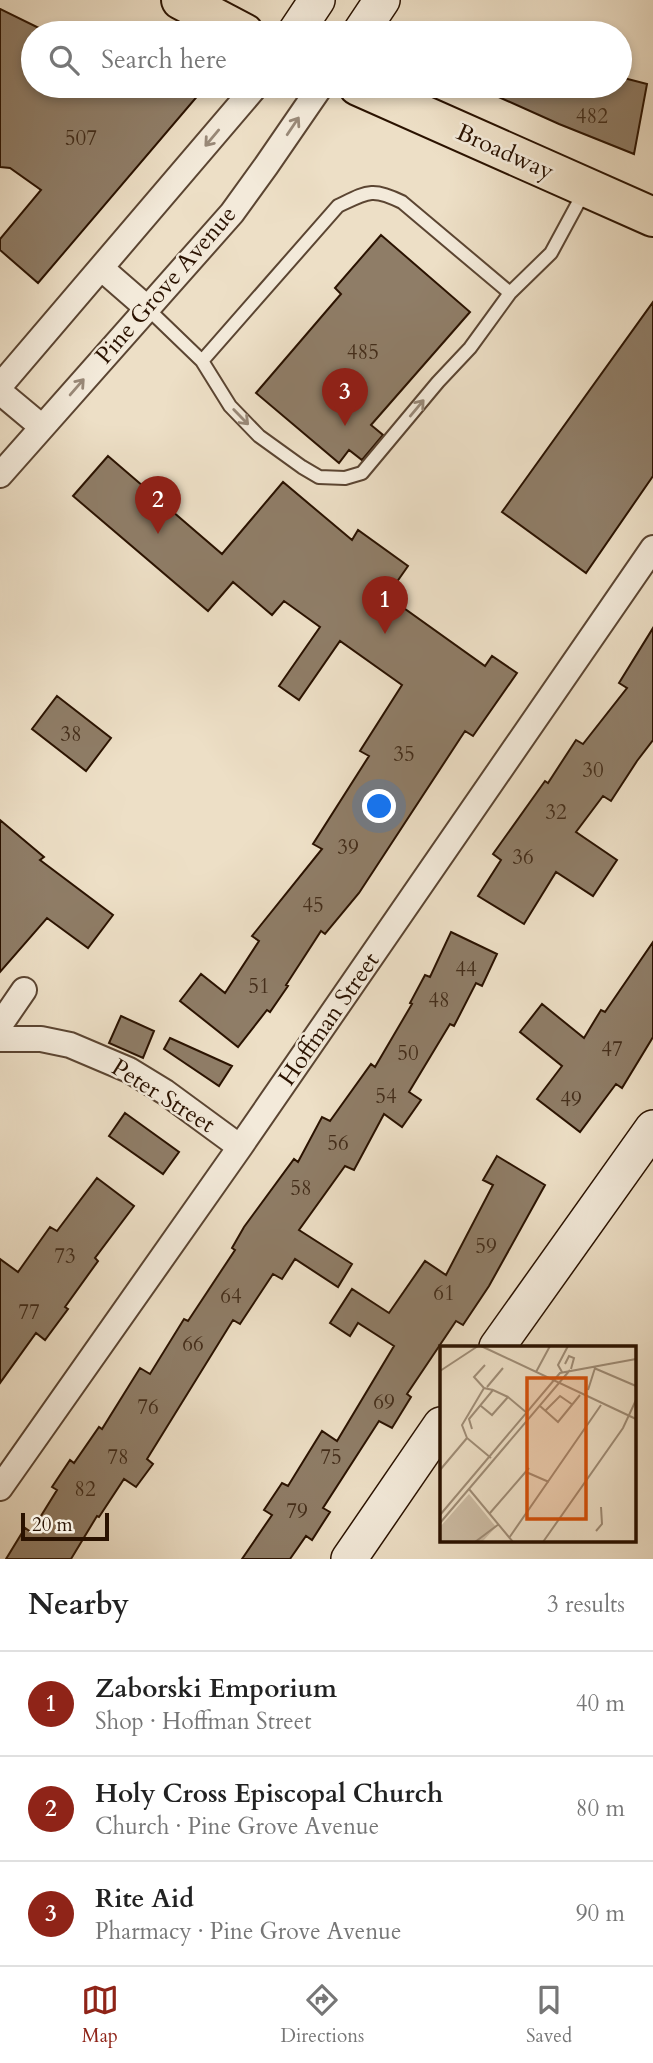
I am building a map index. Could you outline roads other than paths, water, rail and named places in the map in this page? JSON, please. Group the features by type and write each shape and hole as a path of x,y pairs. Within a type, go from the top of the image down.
{"highway":[{"path":"181,0 221,21"},
{"name":"Broadway","path":"385,98 653,217"}],"street":[{"path":"303,21 317,0"},
{"path":"368,21 382,0"},
{"path":"42,427 2,383 246,98"},
{"name":"Pine Grove Avenue","path":"0,475 232,213 313,98"},
{"path":"101,268 146,308"},
{"name":"Hoffman Street","path":"0,1488 240,1147 653,548"},
{"path":"0,1025 24,990"},
{"name":"Peter Street","path":"0,1039 41,1039 70,1045 129,1070 165,1092 240,1147"},
{"path":"499,1346 653,1128"},
{"path":"349,1559 440,1425"}],"lane":[{"path":"146,308 202,361 230,406 259,436 319,477 345,478 362,473 470,348 510,293 551,253 586,188"},
{"path":"202,361 338,206 366,192 385,193 402,202 510,293"}],"place":[{"name":"Rite Aid","path":"345,426"},
{"name":"Holy Cross Episcopal Church","path":"158,534"},
{"name":"Zaborski Emporium","path":"385,634"}]}
